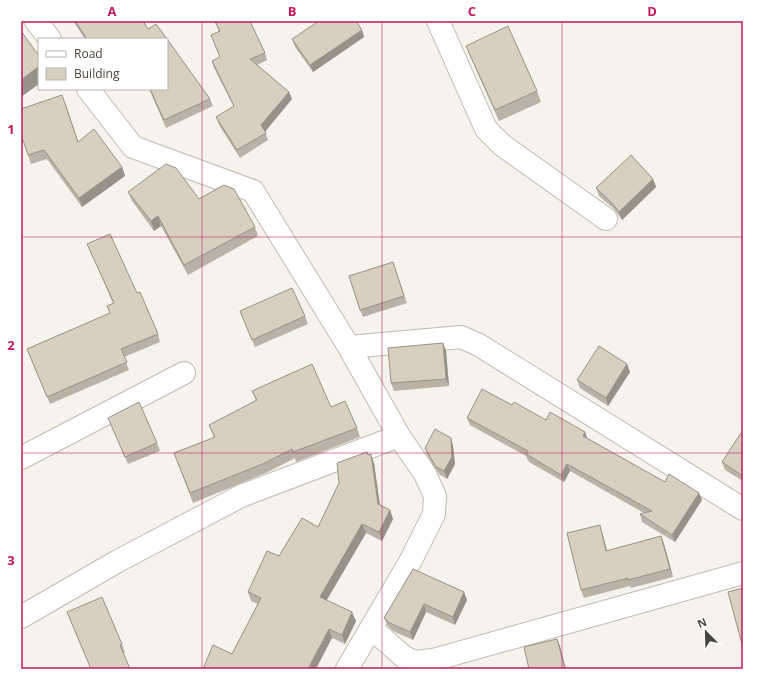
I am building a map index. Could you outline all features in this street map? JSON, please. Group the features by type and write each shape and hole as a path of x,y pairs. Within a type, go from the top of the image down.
{"street":[{"path":"36,21 49,38"},
{"path":"438,21 486,129 502,145 606,219"},
{"path":"89,90 133,147 253,191 349,347 399,436 425,474 435,496 434,514 411,560 346,669"},
{"path":"349,347 461,337 480,345 743,509"},
{"path":"21,458 184,373"},
{"path":"21,617 118,561 241,496 399,436"},
{"path":"371,628 404,657 415,662 433,660 743,573"}],"building":[{"path":"75,21 143,21 148,29 156,24 166,38 86,38"},
{"path":"215,21 250,21 265,53 250,59 289,92 261,125 266,133 237,150 216,117 234,106 212,61 220,57 211,35 220,31"},
{"path":"319,21 356,21 362,30 310,65 292,39"},
{"path":"508,26 537,91 495,110 466,46"},
{"path":"21,31 38,55 38,67 21,80"},
{"path":"168,40 210,99 164,120 150,90 168,90"},
{"path":"62,95 78,142 94,129 122,167 79,198 44,150 28,155 21,134 21,109"},
{"path":"631,155 653,179 619,212 596,188"},
{"path":"166,164 176,168 199,199 224,185 234,189 255,227 184,265 158,216 151,221 128,192"},
{"path":"110,234 137,293 140,292 158,334 121,349 127,362 47,397 27,349 110,313 107,306 114,303 87,244"},
{"path":"393,262 404,296 360,310 349,276"},
{"path":"292,288 305,316 252,340 240,311"},
{"path":"443,343 446,379 391,383 388,348"},
{"path":"599,346 627,364 606,398 577,380"},
{"path":"312,364 331,407 345,401 357,428 293,452 292,449 265,463 190,493 174,453 215,437 209,425 257,400 252,391"},
{"path":"482,389 512,405 514,402 546,420 550,412 585,432 583,436 665,482 669,474 699,493 672,535 640,514 652,511 567,464 561,475 526,454 528,451 467,418"},
{"path":"139,402 157,443 125,457 108,418"},
{"path":"435,429 451,438 452,457 444,471 436,467 425,448"},
{"path":"743,430 743,476 722,462"},
{"path":"367,452 368,455 371,454 378,504 390,510 379,532 362,524 320,597 352,612 342,635 329,629 308,669 203,669 213,645 232,654 261,598 248,592 267,551 279,556 302,518 318,527 339,483 337,463"},
{"path":"600,525 606,551 661,536 670,569 581,590 567,533"},
{"path":"413,569 464,592 453,617 424,604 410,632 390,623 384,618"},
{"path":"743,588 743,648 728,592"},
{"path":"102,597 122,644 120,645 130,669 91,669 67,612"},
{"path":"557,639 565,669 529,669 524,647"}]}
